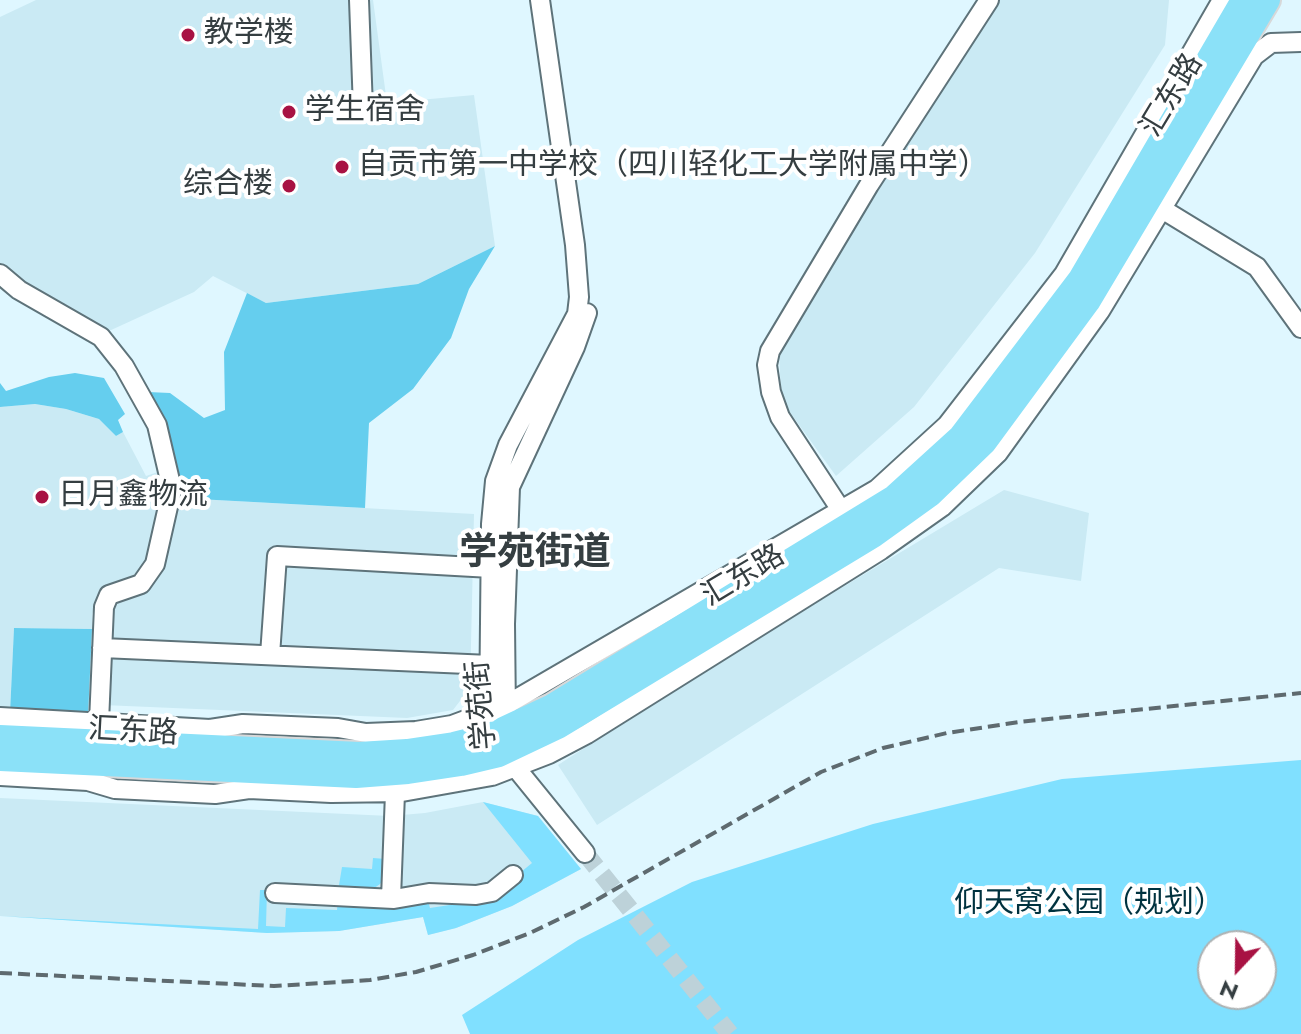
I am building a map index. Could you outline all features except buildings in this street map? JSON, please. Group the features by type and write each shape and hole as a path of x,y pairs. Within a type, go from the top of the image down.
{"main road":[{"name":"汇东路","path":"0,759 356,776 408,772 503,736 894,497 960,437 1080,279 1243,0"},
{"name":"汇东路","path":"0,737 359,754 423,749 558,727 873,536 930,495 985,442 1088,302 1268,0"}],"street":[{"path":"359,0 363,109"},
{"name":"学苑街","path":"503,736 490,665 495,481 508,445 577,314 579,297 575,245 540,0"},
{"name":"学苑街","path":"503,736 510,487 575,347 586,319 588,297 587,260 552,0"},
{"path":"841,510 780,417 771,392 767,365 770,351 869,185 989,0"},
{"path":"0,776 88,781 115,789 215,794 249,789 395,793 462,783 503,736 877,489 947,425 1064,274 1222,0"},
{"path":"0,717 210,729 243,724 338,728 366,733 416,731 452,725 503,736 587,734 881,550 942,507 998,453 1100,311 1254,56 1271,43 1301,42"},
{"path":"1162,209 1257,267 1301,328"},
{"path":"0,274 19,290 101,337 124,366 157,425 172,489 155,564 141,584 109,595 104,607 104,722"},
{"path":"270,655 277,556 491,568"},
{"path":"102,648 490,665"},
{"path":"81,740 104,722"},
{"path":"503,736 585,853"},
{"path":"331,793 356,776"},
{"path":"391,898 395,793"},
{"path":"275,893 391,898 429,893 487,893 513,875"}],"shaded area":[{"path":"36,0 373,0 387,103 474,95 495,246 418,284 266,303 213,276 194,292 109,331 19,283 0,264 0,17"},
{"path":"977,0 1169,0 1165,45 1035,253 914,407 836,476 781,400 778,322"},
{"path":"495,246 469,289 451,338 413,389 369,423 365,508 179,498 180,486 148,392 170,393 204,418 225,410 224,352 247,293 266,303 418,284"},
{"path":"75,373 104,378 125,414 118,420 123,432 116,436 99,419 66,409 35,404 0,407 0,383 6,391 49,377"},
{"path":"35,404 99,419 116,436 123,432 146,476 161,471 163,492 145,562 133,576 102,590 92,614 92,629 14,628 10,713 0,713 0,407"},
{"path":"1004,490 1089,513 1081,581 999,568 597,825 558,765 710,667"},
{"path":"179,498 474,514 470,688 453,710 407,718 103,705 106,612 118,598 147,593 164,567"},
{"path":"14,628 92,629 88,716 10,713"},
{"path":"0,798 390,816 483,802 538,816 581,869 512,906 456,928 428,935 423,917 339,931 267,933 0,916"}],"green space":[{"name":"仰天窝公园（规划）","path":"1301,760 1301,1034 470,1034 462,1015 578,940 692,882 873,824 1062,779"},
{"path":"483,802 538,816 581,869 512,906 456,928 428,935 423,917 339,931 267,933 0,916 258,929 260,890 267,890 266,926 285,927 286,908 337,910 338,898 427,897 430,908 476,901 498,891 532,863"},
{"path":"373,858 386,859 385,877 380,884 370,891 338,891 342,867 372,869"}],"tunnel":[{"path":"585,853 730,1034"}],"railway":[{"path":"0,973 274,986 370,980 416,972 530,933 584,907 821,772 883,748 947,733 1019,722 1301,693"}],"place":[{"name":"教学楼","path":"188,35"},
{"name":"学生宿舍","path":"289,112"},
{"name":"自贡市第一中学校（四川轻化工大学附属中学）","path":"342,167"},
{"name":"综合楼","path":"289,186"},
{"name":"日月鑫物流","path":"42,497"}],"district":[{"name":"学苑街道","path":"535,555"}]}
